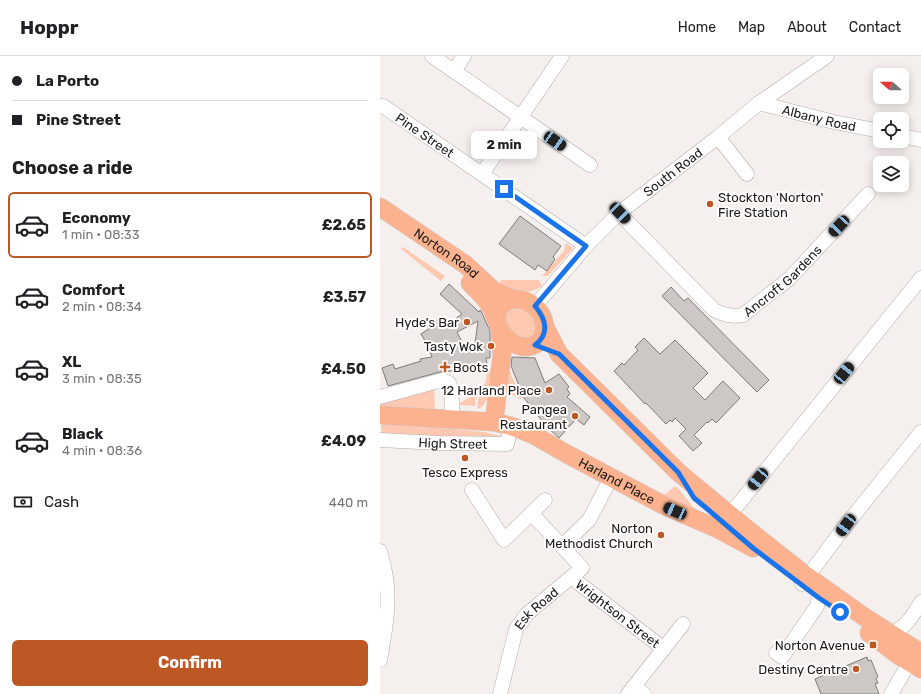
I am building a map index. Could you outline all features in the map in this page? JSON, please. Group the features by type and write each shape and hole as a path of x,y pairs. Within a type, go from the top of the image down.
{"main road":[{"name":"Norton Road","path":"380,207 466,264 494,290 513,299"},
{"name":"Norton Road","path":"380,217 439,257 465,279 483,296 492,308 498,325"},
{"path":"503,424 509,350 498,325 498,311 501,304 505,301 513,299 527,302 535,306 539,311 545,327 559,354 678,472 694,498 723,522 805,580 891,634 917,658"},
{"path":"535,345 544,335 545,327"},
{"path":"509,350 535,345 559,354"},
{"name":"High Street","path":"380,415 454,419 503,424 532,434 566,454"},
{"name":"Harland Place","path":"566,454 664,506 723,522 753,548 805,580"},
{"path":"805,580 819,598 898,655 917,658"}],"street":[{"path":"432,56 590,165"},
{"path":"454,71 464,56"},
{"path":"482,174 562,56"},
{"name":"South Road","path":"535,306 586,246 620,213 718,137 759,103 827,56"},
{"name":"Albany Road","path":"759,103 873,130"},
{"name":"Pine Street","path":"383,106 586,246"},
{"path":"718,137 747,174"},
{"path":"909,137 921,140"},
{"name":"Ancroft Gardens","path":"620,213 714,310 726,316 733,317 743,315 790,278 872,193"},
{"path":"723,522 921,278"},
{"name":"High Street","path":"380,397 442,380 449,383 451,389 454,419"},
{"name":"High Street","path":"380,440 507,444 503,424"},
{"path":"805,580 846,525 921,432"},
{"path":"562,546 589,520 611,478"},
{"path":"472,490 504,540 545,500"},
{"name":"Wrightson Street","path":"532,514 562,546 577,573 664,649"},
{"path":"380,551 388,598 380,660"},
{"name":"Esk Road","path":"500,694 516,629 527,614 577,573"},
{"path":"776,653 782,657 817,606 819,598"},
{"path":"891,634 901,629 908,622 921,602"},
{"path":"635,691 664,649 684,624"},
{"path":"891,694 917,658"}],"shaded area":[{"path":"566,243 573,248 548,276 542,276 564,251"},
{"path":"403,247 445,276 441,281 401,249"},
{"path":"501,280 539,280 542,286 530,291 519,292 496,286"},
{"path":"510,306 524,308 536,317 537,336 525,341 505,327 506,310"},
{"path":"492,368 488,400 486,400 482,407 477,409 479,392 486,381 487,369"},
{"path":"509,369 521,398 520,399 506,392"},
{"path":"434,387 435,410 380,407 380,401"},
{"path":"476,393 475,406 459,405 460,403"},
{"path":"384,423 484,432 500,436 499,441 382,436 381,425"},
{"path":"674,487 677,487 698,513 664,495"}],"building":[{"path":"520,216 561,246 553,257 555,259 547,271 538,265 535,270 499,244"},
{"path":"449,284 479,312 480,310 490,331 490,358 486,358 487,364 440,372 388,386 382,368 393,364 395,369 421,361 420,359 432,357 421,334 438,323 437,320 443,316 448,324 462,314 440,294","holes":["478,321 475,344 464,346 457,332"]},
{"path":"671,287 684,301 688,298 769,380 757,392 662,296"},
{"path":"644,338 660,354 675,340 708,373 693,388 705,400 723,381 740,398 716,423 712,419 694,435 702,443 693,451 679,436 686,429 675,418 672,422 670,420 666,424 614,371 622,363 624,365 638,350 635,347"},
{"path":"512,357 535,358 545,383 559,374 569,387 567,389 570,394 567,397 590,417 584,425 576,419 559,438 547,427 524,398 511,366"},
{"name":"Destiny Centre","path":"867,657 868,661 871,660 878,677 876,679 878,683 875,684 879,694 821,694 815,679"}],"place":[{"name":"Stockton 'Norton' Fire Station","path":"710,204"},
{"name":"Hyde's Bar","path":"467,322"},
{"name":"Tasty Wok","path":"491,346"},
{"name":"Boots","path":"445,367"},
{"name":"12 Harland Place","path":"549,390"},
{"name":"Pangea Restaurant","path":"575,416"},
{"name":"Tesco Express","path":"465,458"},
{"name":"Norton Methodist Church","path":"661,535"},
{"name":"Norton Avenue","path":"873,645"},
{"name":"Destiny Centre","path":"856,669"}],"route":[{"path":"504,189 586,246 535,306 543,319 545,327 544,335 535,345 559,354 603,396 678,472 694,498 753,548 840,612"}]}
